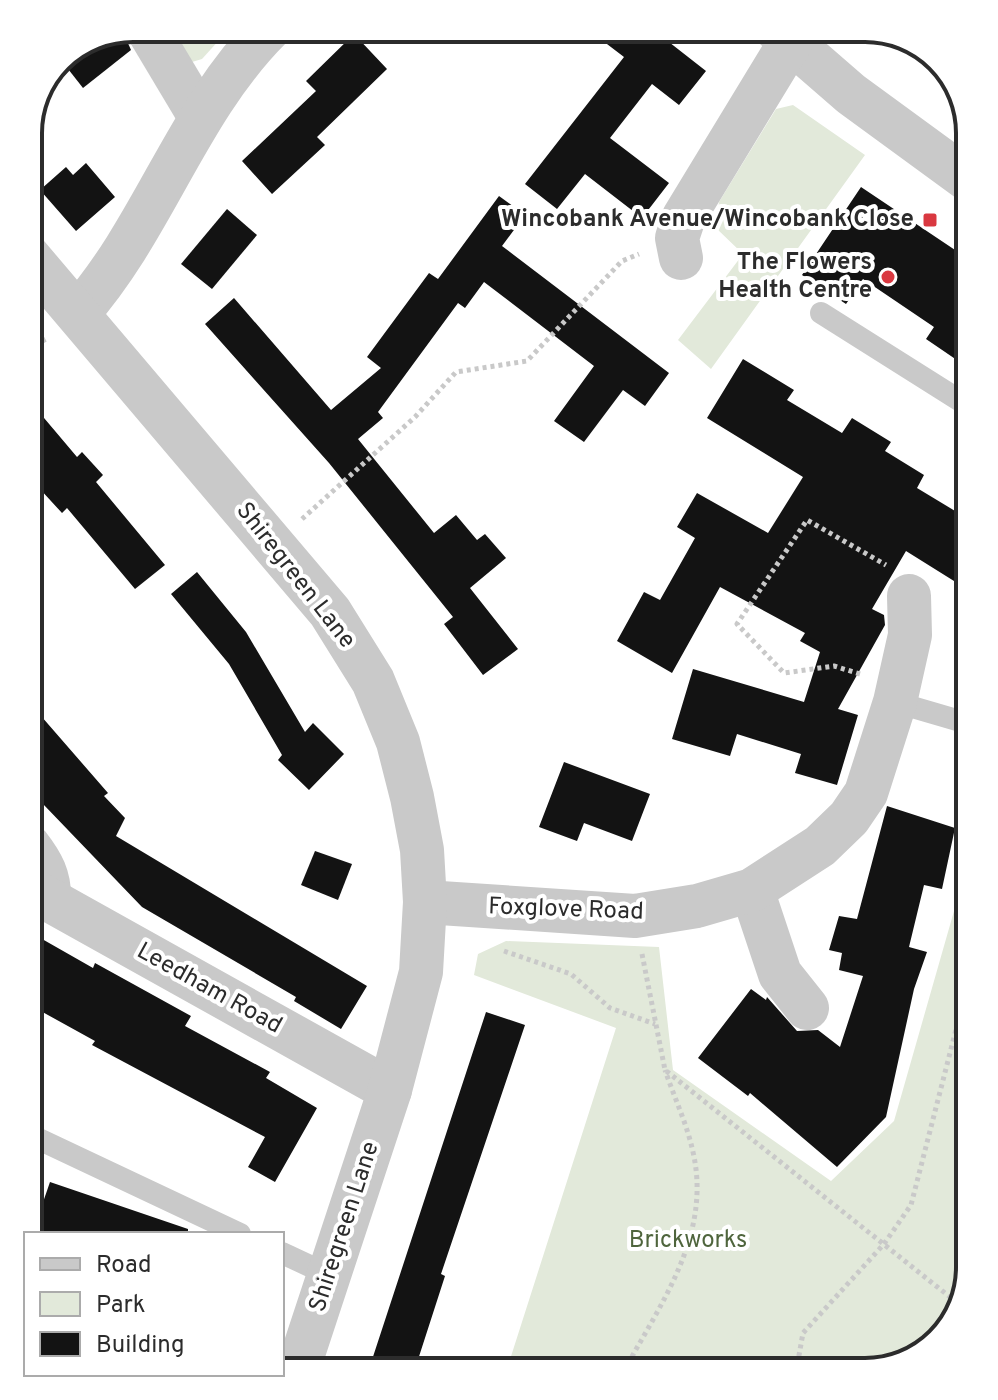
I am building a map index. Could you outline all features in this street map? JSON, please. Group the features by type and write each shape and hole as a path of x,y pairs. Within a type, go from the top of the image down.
{"street":[{"path":"155,42 199,115"},
{"path":"78,313 105,282 132,240 199,115 256,42"},
{"path":"679,248 684,217 779,42"},
{"path":"792,42 851,94 956,171"},
{"name":"Shiregreen Lane","path":"42,276 78,313 330,612 373,681 398,742 412,797 422,850 425,902 421,972 390,1090 302,1358"},
{"name":"Foxglove Road","path":"425,902 635,916 697,906 752,890 820,846 849,818 866,793 897,694 910,635 909,596"},
{"path":"42,866 49,883 42,890"},
{"path":"752,890 780,974 807,1008"},
{"name":"Leedham Road","path":"42,896 390,1090"}],"lane":[{"path":"821,313 956,398"},
{"path":"897,694 956,718"},
{"path":"42,1141 236,1232"},
{"path":"284,1254 329,1275"}],"path":[{"path":"273,545 415,417 456,372 527,361 622,261 679,248"},
{"path":"897,694 834,666 784,673 737,624 807,520 901,573 909,596"},
{"path":"631,1358 680,1272 697,1206 693,1153 665,1070 635,916"},
{"path":"495,948 571,974 610,1008 656,1025"},
{"path":"799,1358 803,1333 884,1244 911,1205 956,1030"},
{"path":"665,1070 951,1297"}],"green space":[{"path":"177,42 217,42 202,59 192,62"},
{"path":"793,105 865,155 711,369 678,340 743,254 716,228 719,202 776,109"},
{"name":"Brickworks","path":"956,904 956,1267 949,1302 929,1331 900,1351 865,1358 510,1358 616,1028 474,975 478,954 506,941 659,947 673,1070 831,1181 894,1121"}],"building":[{"path":"128,42 131,50 83,88 69,70 73,65 104,47"},
{"path":"346,42 362,42 387,69 317,137 325,145 272,194 242,161 316,91 306,81"},
{"path":"604,42 669,42 706,71 679,105 652,84 610,138 669,183 642,218 585,174 557,209 525,184 624,57"},
{"path":"86,163 115,197 76,231 42,192 42,188 66,167 73,175"},
{"name":"The Flowers Health Centre","path":"861,187 956,251 956,359 926,339 934,327 863,279 846,304 802,275"},
{"path":"499,196 525,215 502,246 669,373 645,406 623,390 584,442 554,421 594,366 484,282 465,308 458,303 378,412 383,418 358,439 434,533 456,515 477,540 485,534 506,558 470,588 518,649 483,675 444,624 453,617 329,463 205,324 234,298 331,410 381,368 367,357 429,273 438,279"},
{"path":"227,209 257,235 212,289 181,264"},
{"path":"743,359 794,390 787,400 842,433 852,418 891,442 885,451 924,475 917,488 956,512 956,582 906,551 872,609 884,615 885,625 838,709 858,715 837,785 795,773 801,754 737,734 730,756 672,739 693,669 804,702 820,652 800,641 805,633 720,587 672,673 617,641 644,592 660,600 695,538 677,527 697,493 768,533 803,477 707,418"},
{"path":"42,416 77,457 82,452 103,475 96,482 165,565 135,589 67,508 62,513 42,491"},
{"path":"197,572 246,632 305,732 313,723 344,754 309,790 278,760 282,755 229,664 171,594"},
{"path":"42,717 108,793 104,796 125,818 116,836 367,986 341,1029 294,1001 296,997 142,907 43,804"},
{"path":"564,762 650,794 632,841 584,823 577,841 539,827"},
{"path":"887,806 955,828 942,889 924,885 909,947 927,952 914,989 886,1117 837,1167 750,1093 748,1096 698,1058 751,989 766,1000 767,997 797,1031 818,1030 840,1047 863,976 839,970 842,953 829,950 839,916 857,919"},
{"path":"315,851 352,864 338,900 301,885"},
{"path":"42,939 93,968 95,963 191,1016 185,1026 270,1072 266,1078 317,1108 275,1182 248,1167 265,1137 92,1045 95,1041 42,1012"},
{"path":"486,1012 525,1025 441,1274 445,1276 419,1358 373,1358"},
{"path":"50,1182 188,1229 188,1232 42,1232 42,1205"}],"place":[{"name":"Wincobank Avenue/Wincobank Close","path":"930,220"},
{"name":"The Flowers Health Centre","path":"888,277"}]}
